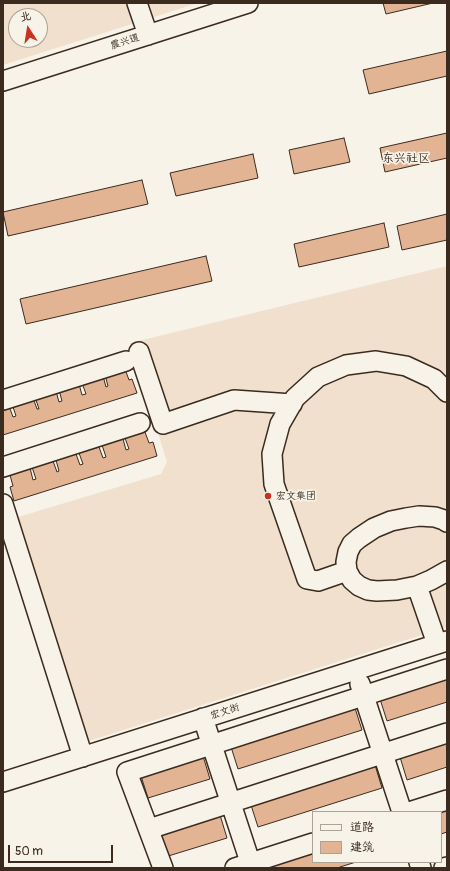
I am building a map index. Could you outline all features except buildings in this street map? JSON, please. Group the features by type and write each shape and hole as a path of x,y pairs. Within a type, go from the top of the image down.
{"street":[{"path":"137,3 148,35"},
{"name":"震兴道","path":"3,81 248,3"},
{"path":"3,400 133,356 163,424 234,400 292,404"},
{"path":"347,572 318,581 307,579 274,484 272,454 280,424 295,398 318,378 346,365 376,361 406,366 434,379 447,392"},
{"path":"3,467 140,424"},
{"path":"3,504 83,757"},
{"path":"447,522 435,517 420,516 391,521 374,528 352,544 348,552 346,562 347,572 352,580 359,586 368,590 377,591 397,590 417,586 447,571"},
{"path":"417,586 442,642"},
{"name":"宏文街","path":"3,782 442,642"},
{"path":"163,868 127,772 447,669"},
{"path":"355,670 402,811"},
{"path":"203,718 230,803 245,866 312,843"},
{"path":"149,829 447,733"},
{"path":"412,811 447,800"}],"shaded area":[{"path":"3,3 198,3 3,65"},
{"name":"宏文集团","path":"447,266 447,627 89,741 15,518 161,474 167,462 130,343"}],"place":[{"name":"宏文集团","path":"268,496"}],"district":[{"name":"东兴社区","path":"406,159"}]}
